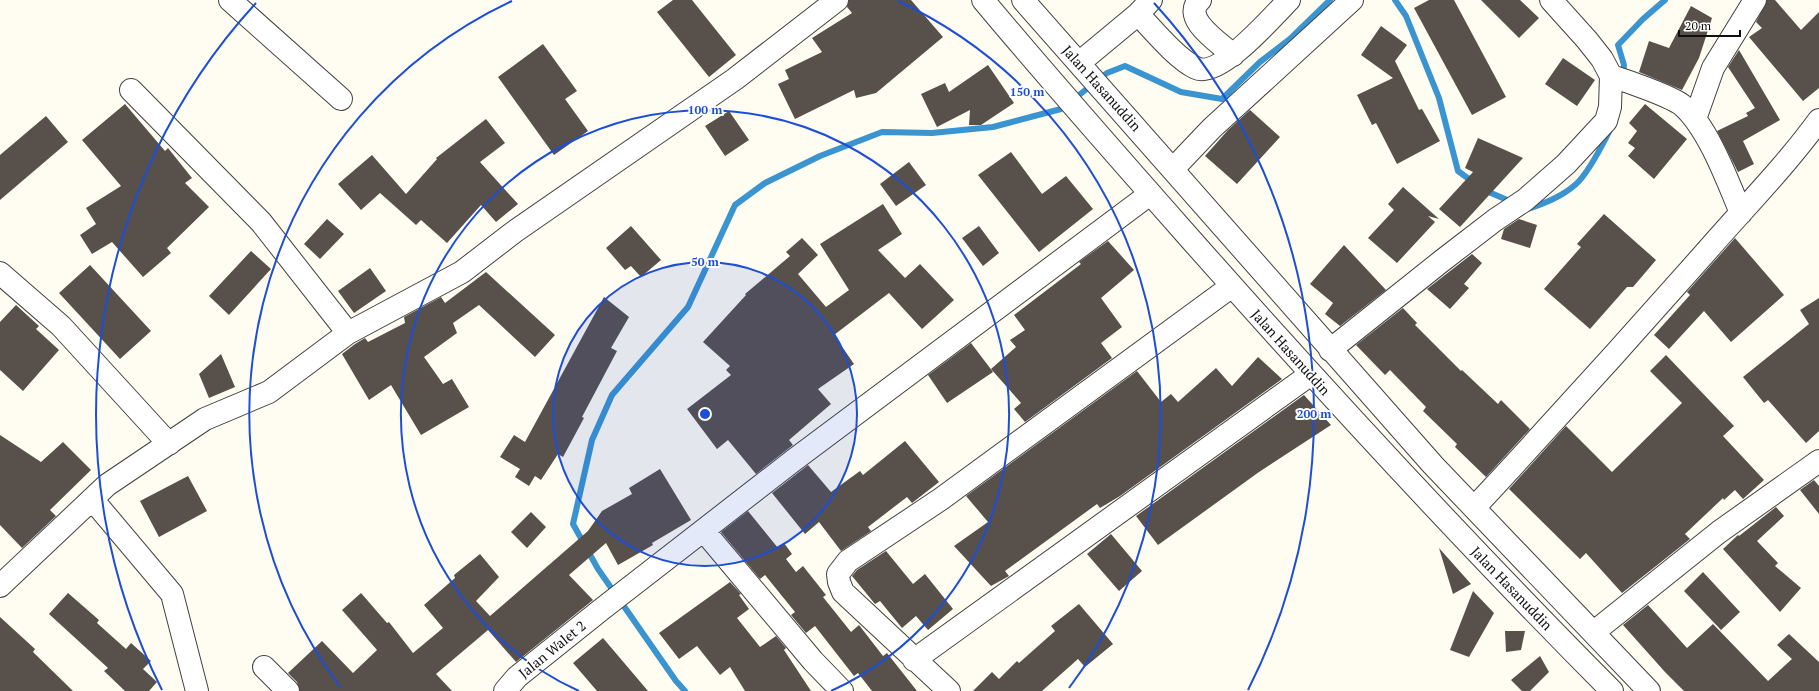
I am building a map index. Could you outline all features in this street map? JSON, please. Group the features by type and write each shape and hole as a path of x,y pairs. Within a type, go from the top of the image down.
{"street":[{"path":"230,0 342,99"},
{"path":"4,576 107,485 205,418 269,392 348,334 462,272 520,228 735,80 837,0"},
{"name":"Jalan Hasanuddin","path":"983,0 1065,99 1311,374 1422,494 1612,691"},
{"name":"Jalan Hasanuddin","path":"1022,0 1088,72 1330,350 1474,508 1649,691"},
{"path":"1200,0 1196,3 1193,11 1196,22 1233,55"},
{"path":"1088,72 1144,7 1185,62 1198,69 1212,68 1233,55 1289,0"},
{"path":"1173,169 1212,128 1352,0"},
{"path":"1330,350 1373,314 1495,220 1525,200 1566,164 1606,121 1610,106 1612,76 1602,59 1587,40 1551,0"},
{"path":"1695,119 1713,68 1755,0"},
{"path":"1612,76 1662,95 1682,105 1695,119 1722,170 1741,213"},
{"path":"131,90 261,222 348,334"},
{"path":"1474,508 1572,403 1787,162 1819,120"},
{"name":"Jalan Walet 2","path":"505,691 517,678 602,609 794,460 1150,194"},
{"path":"0,273 61,326 169,444"},
{"path":"949,691 914,660 843,592 838,582 838,574 842,566 858,553 941,499 1232,286"},
{"path":"914,660 1311,374"},
{"path":"1594,632 1719,532 1819,460"},
{"path":"92,499 172,594 197,691"},
{"path":"704,531 813,661 842,691"},
{"path":"264,667 288,691"}],"building":[{"path":"673,0 692,0 736,55 709,77 657,12"},
{"path":"849,0 911,0 943,37 876,93 856,98 854,90 795,119 778,84 789,79 785,70 822,52 812,38 852,13 847,7"},
{"path":"1429,0 1454,0 1506,97 1472,115 1414,8"},
{"path":"1481,0 1520,0 1539,18 1519,38"},
{"path":"1767,0 1775,0 1801,30 1819,12 1819,88 1803,101 1749,37 1762,28 1756,22"},
{"path":"1691,6 1712,18 1699,58 1682,90 1639,72 1649,41 1669,48"},
{"path":"1381,26 1407,45 1395,61 1419,110 1422,109 1440,141 1397,164 1376,123 1372,125 1357,95 1393,78 1361,55"},
{"path":"543,44 577,91 565,99 588,131 554,155 498,77"},
{"path":"1739,50 1780,120 1743,141 1754,164 1738,172 1717,131 1748,116 1746,113 1755,108 1728,67"},
{"path":"1563,58 1595,80 1577,106 1545,84"},
{"path":"988,65 1014,103 981,125 969,125 970,110 937,127 921,94 945,83 949,92"},
{"path":"125,104 165,151 168,148 192,178 185,183 209,207 167,248 171,253 143,277 112,242 92,254 80,235 96,224 86,208 121,186 82,140"},
{"path":"1645,104 1687,139 1654,179 1628,156 1635,148 1628,143 1637,131 1629,123"},
{"path":"1250,110 1280,137 1237,184 1205,156 1228,130"},
{"path":"729,111 749,140 725,156 705,126"},
{"path":"46,116 68,142 0,200 0,155"},
{"path":"486,119 505,143 480,162 518,204 496,222 481,205 447,243 421,220 416,225 380,193 361,210 338,184 372,155 406,194 437,159 436,158"},
{"path":"1478,138 1523,158 1460,227 1439,209 1473,172 1465,168"},
{"path":"1011,152 1042,194 1066,176 1093,209 1039,252 978,175"},
{"path":"909,162 926,185 896,206 880,184"},
{"path":"1403,187 1439,219 1428,216 1435,222 1397,263 1368,238 1394,210 1388,204"},
{"path":"883,204 902,234 878,250 905,278 920,264 954,300 922,329 889,293 834,335 854,364 818,389 831,404 789,440 793,445 756,474 728,440 717,449 687,409 731,375 726,370 730,366 703,342 746,295 745,294 790,256 786,252 802,238 818,255 798,274 826,307 849,290 820,244"},
{"path":"1604,214 1656,260 1633,287 1627,287 1590,329 1544,289 1581,247 1577,244"},
{"path":"327,219 344,234 320,259 304,244"},
{"path":"1519,219 1537,225 1530,248 1501,239 1504,229"},
{"path":"631,226 661,260 641,277 631,266 625,270 606,248"},
{"path":"979,226 999,253 983,266 962,238"},
{"path":"1735,238 1784,295 1731,342 1704,311 1669,349 1654,335 1690,295 1687,292"},
{"path":"1108,241 1134,270 1101,298 1122,327 1101,343 1112,358 1025,422 1014,409 1021,403 991,369 1016,347 1010,340 1025,330 1014,315 1081,264 1079,262"},
{"path":"1344,245 1386,290 1340,326 1325,314 1333,303 1310,284"},
{"path":"251,251 271,269 229,315 209,296"},
{"path":"1472,254 1482,263 1464,284 1469,288 1450,309 1427,289"},
{"path":"90,265 151,331 120,359 59,293"},
{"path":"370,268 386,291 354,313 338,291"},
{"path":"486,272 555,335 535,357 479,305 453,323 457,333 424,357 443,384 452,379 469,407 421,435 391,385 369,400 342,354 365,338 368,342 405,323 404,317 441,297 445,303"},
{"path":"604,297 629,317 611,348 617,351 582,417 584,418 563,457 558,454 541,480 535,476 529,486 515,477 520,469 500,457 514,435 525,442"},
{"path":"1819,298 1819,431 1806,443 1768,400 1764,403 1743,377 1809,324 1800,310"},
{"path":"16,305 39,326 36,329 59,350 23,391 0,370 0,322"},
{"path":"1403,308 1417,323 1415,325 1461,371 1462,370 1498,404 1501,400 1530,429 1486,477 1455,447 1457,444 1423,411 1426,407 1390,370 1385,375 1356,345"},
{"path":"971,343 993,372 947,403 928,375"},
{"path":"221,354 235,387 209,398 199,374"},
{"path":"1666,355 1734,426 1723,436 1764,480 1743,499 1735,490 1724,500 1723,498 1685,534 1690,539 1622,593 1586,553 1580,559 1509,489 1566,426 1612,472 1682,403 1650,371"},
{"path":"1258,357 1282,379 1120,496 1100,508 1097,504 1005,571 1009,576 991,586 954,546 988,522 966,496 1137,371 1161,402 1171,394 1178,402 1216,368 1232,386"},
{"path":"1304,395 1331,425 1259,472 1158,545 1136,516"},
{"path":"0,435 41,462 63,442 91,470 50,510 56,516 22,548 0,525"},
{"path":"905,441 939,482 912,503 907,497 868,527 871,531 841,551 819,522 805,534 772,493 808,465 831,492 860,471 863,475"},
{"path":"660,469 691,520 652,543 653,545 618,565 606,543 569,575 593,600 516,662 488,630 436,674 452,691 300,691 297,682 288,673 322,641 353,673 377,650 342,610 361,593 387,623 389,622 413,653 443,628 424,605 455,578 454,575 480,554 499,577 476,601 490,616 588,531 602,511 632,494 629,488"},
{"path":"188,476 207,511 159,537 140,501"},
{"path":"1814,480 1819,486 1819,514 1800,490"},
{"path":"1776,507 1784,516 1757,541 1778,563 1775,566 1801,588 1780,612 1723,549 1738,535 1739,536"},
{"path":"748,511 778,548 784,543 792,554 786,559 796,572 803,566 826,595 823,597 851,632 859,625 883,656 887,653 917,691 872,691 858,673 854,676 815,626 806,633 791,615 795,612 765,575 760,579 721,532"},
{"path":"531,512 546,527 527,548 511,532"},
{"path":"1111,534 1142,571 1119,591 1087,554"},
{"path":"1439,548 1471,584 1453,594"},
{"path":"886,551 913,584 925,574 953,609 928,630 916,616 902,628 880,601 875,604 852,576 857,570"},
{"path":"1703,572 1740,612 1721,630 1684,591"},
{"path":"730,582 741,594 739,595 749,609 737,618 760,647 776,636 786,648 784,650 811,691 745,691 730,667 720,675 697,646 679,659 659,633"},
{"path":"1473,591 1494,613 1469,657 1450,650"},
{"path":"68,593 99,620 97,623 126,649 131,643 151,661 143,669 157,682 149,691 125,691 104,671 108,668 49,614"},
{"path":"1079,604 1113,644 1085,667 1078,659 1042,691 973,691 992,672 999,679 1017,661 1019,663 1055,631 1051,626"},
{"path":"1648,605 1687,648 1713,624 1768,681 1792,659 1777,645 1789,634 1819,662 1819,691 1684,691 1623,625"},
{"path":"0,617 35,649 33,652 73,691 0,691"},
{"path":"1505,631 1525,631 1521,650 1506,652"},
{"path":"603,638 648,691 597,691 573,663"},
{"path":"1540,656 1549,672 1530,691 1522,691 1511,680"}],"waterway":[{"path":"1074,99 1107,73 1125,66 1181,92 1222,99 1260,62 1290,39 1330,0"},
{"path":"1395,0 1406,16 1439,98 1458,171 1473,182"},
{"path":"1623,75 1624,65 1618,45 1643,19 1665,0"},
{"path":"685,691 676,681 598,569 573,524 592,440 612,395 688,307 735,205 765,183 820,156 882,132 932,133 993,127 1061,109 1066,105"},
{"path":"1526,208 1528,209 1553,199 1575,185 1590,167 1610,130"},
{"path":"1484,190 1512,202"}]}
